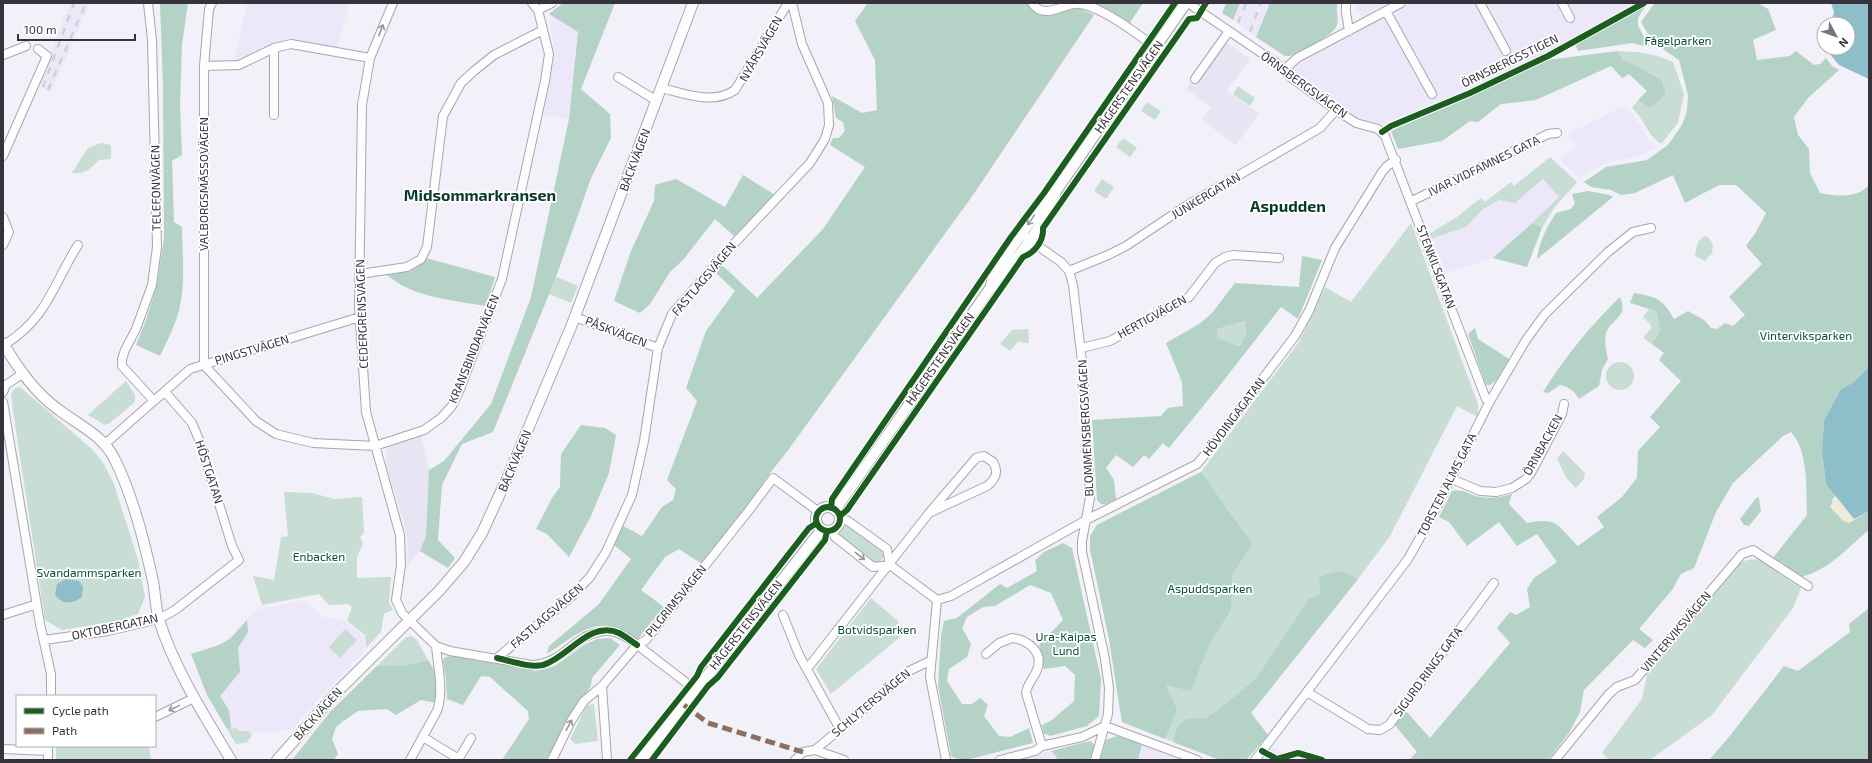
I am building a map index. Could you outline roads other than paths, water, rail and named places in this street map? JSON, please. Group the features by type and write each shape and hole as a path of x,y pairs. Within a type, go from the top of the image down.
{"street":[{"name":"TELEFONVÄGEN","path":"148,3 152,48 157,247 152,285 136,329 125,350 122,359 122,366 154,400"},
{"name":"VALBORGSMÄSSOVÄGEN","path":"204,365 204,66 209,9 212,3"},
{"name":"CEDERGRENSVÄGEN","path":"393,3 370,58 362,105 360,318 366,412 400,535 401,565 396,600 402,613 436,646"},
{"path":"532,3 538,10 552,3"},
{"name":"BÄCKVÄGEN","path":"277,760 338,691 453,576 474,548 510,474 575,317 693,3"},
{"name":"NYÅRSVÄGEN","path":"662,88 705,97 718,98 727,96 735,90 788,3"},
{"name":"FASTLAGSVÄGEN","path":"497,658 571,597 590,577 606,552 632,495 644,441 658,348 672,314 810,163 825,139 829,125 828,104 802,44 792,3"},
{"path":"1032,3 1042,11 1048,11 1080,3 1096,9 1156,48"},
{"name":"HÄGERSTENSVÄGEN","path":"641,760 695,690 827,530 838,526 838,514 991,287 1003,276 1025,237 1052,205 1056,191 1187,3"},
{"name":"ÖRNSBERGSVÄGEN","path":"1187,3 1230,31 1336,110 1356,123 1378,129 1382,132"},
{"path":"1346,3 1349,31"},
{"path":"1284,70 1297,58 1401,3"},
{"path":"1480,3 1506,50"},
{"path":"1562,3 1570,18"},
{"name":"KRANSBINDARVÄGEN","path":"204,365 256,421 276,434 313,442 375,446 424,430 434,424 452,406 460,389 502,279 545,81 549,54 538,10"},
{"path":"1386,11 1432,94"},
{"path":"360,274 407,267 421,259 428,247 443,116 461,83 474,71 494,55 543,30"},
{"path":"1195,79 1230,31"},
{"path":"204,66 239,65 274,48 291,44 370,58"},
{"path":"3,55 26,46"},
{"path":"274,48 274,116"},
{"path":"3,156 47,56 38,49"},
{"path":"618,77 657,102"},
{"name":"JUNKERGATAN","path":"1069,270 1108,255 1126,246 1186,206 1320,128 1336,110"},
{"name":"STENKILSGATAN","path":"1382,132 1396,160 1486,399 1490,401"},
{"name":"IVAR VIDFAMNES GATA","path":"1412,202 1548,134 1557,133"},
{"name":"HÖVDINGAGATAN","path":"937,600 951,596 1086,520 1197,464 1208,452 1295,336 1309,311 1335,248 1382,172 1387,166 1396,160"},
{"path":"3,217 9,232 3,245"},
{"name":"TORSTEN ALMS GATA","path":"1255,760 1408,559 1452,479 1490,401 1526,340 1545,314 1608,252 1634,232 1651,228"},
{"path":"1025,237 1061,262 1069,270"},
{"path":"78,245 45,307 34,322 4,344 22,374 41,395 58,410 93,432 105,444 115,459 125,482 149,563 159,619 194,698 231,760"},
{"name":"HERTIGVÄGEN","path":"1081,348 1110,341 1189,297 1215,263 1225,257 1233,255 1278,258"},
{"name":"BLOMMENSBERGSVÄGEN","path":"1069,270 1073,285 1081,348 1090,498 1082,541 1082,552 1108,679 1109,706 1095,760"},
{"name":"PÅSKVÄGEN","path":"575,317 658,348"},
{"name":"PINGSTVÄGEN","path":"105,444 190,369 360,318"},
{"path":"3,392 6,385 22,374"},
{"name":"HÖSTGATAN","path":"165,392 192,423 200,442 232,546 239,560"},
{"path":"3,402 6,444 36,604 51,674 51,695"},
{"name":"ÖRNBACKEN","path":"1452,479 1480,491 1496,492 1512,488 1526,479 1562,414 1564,404"},
{"path":"807,669 890,565 929,513 976,458 984,456 994,462 996,469 995,477 987,486 929,513"},
{"name":"PILGRIMSVÄGEN","path":"552,760 571,721 584,701 602,686 637,645 646,640 773,478 819,512"},
{"path":"890,565 873,567 835,537 816,519 819,512 826,508 838,514 887,549 890,565 937,600 930,661 930,677 946,760"},
{"name":"VINTERVIKSVÄGEN","path":"1554,760 1609,694 1617,688 1635,680 1742,554 1753,550 1808,586"},
{"name":"OKTOBERGATAN","path":"44,640 108,631 159,619 185,603 239,560"},
{"name":"SIGURD RINGS GATA","path":"1307,692 1368,729 1380,730 1389,725 1494,583"},
{"path":"3,615 36,604"},
{"path":"783,615 807,669 840,729"},
{"path":"410,760 440,703 441,690 436,646 450,651 532,665 542,665 561,656 585,637 602,631 618,633 637,645 695,690"},
{"path":"986,654 999,644 1012,638 1027,642 1036,652 1038,656 1038,669 1026,693 1042,746"},
{"name":"SCHLYTERSVÄGEN","path":"815,750 909,671 930,661"},
{"path":"602,686 607,760"},
{"path":"156,717 194,698"},
{"path":"1000,760 1035,751 1042,746 1082,737 1105,726 1197,760"},
{"path":"423,737 457,758 461,755 471,738"},
{"path":"3,749 48,752"},
{"path":"795,760 803,752 815,750 844,760"}],"water":[{"path":"1831,3 1869,3 1869,79 1839,65 1832,56 1856,56 1856,16 1833,16 1834,12"},
{"path":"1869,367 1869,511 1854,519 1826,484 1822,451 1824,420 1841,389 1854,382"},
{"path":"66,579 79,581 83,587 82,597 75,601 64,602 55,595 57,584"}],"railway":[{"path":"43,87 74,3"},
{"path":"48,90 86,3"},
{"path":"1238,23 1246,3"},
{"path":"1250,32 1261,3"}],"district":[{"name":"Midsommarkransen","path":"480,195"},
{"name":"Aspudden","path":"1288,206"}],"park label":[{"name":"Fågelparken","path":"1678,41"},
{"name":"Vinterviksparken","path":"1806,336"},
{"name":"Enbacken","path":"319,557"},
{"name":"Svandammsparken","path":"89,573"},
{"name":"Aspuddsparken","path":"1210,589"},
{"name":"Botvidsparken","path":"877,630"},
{"name":"Ura-Kaipas Lund","path":"1066,644"}]}
